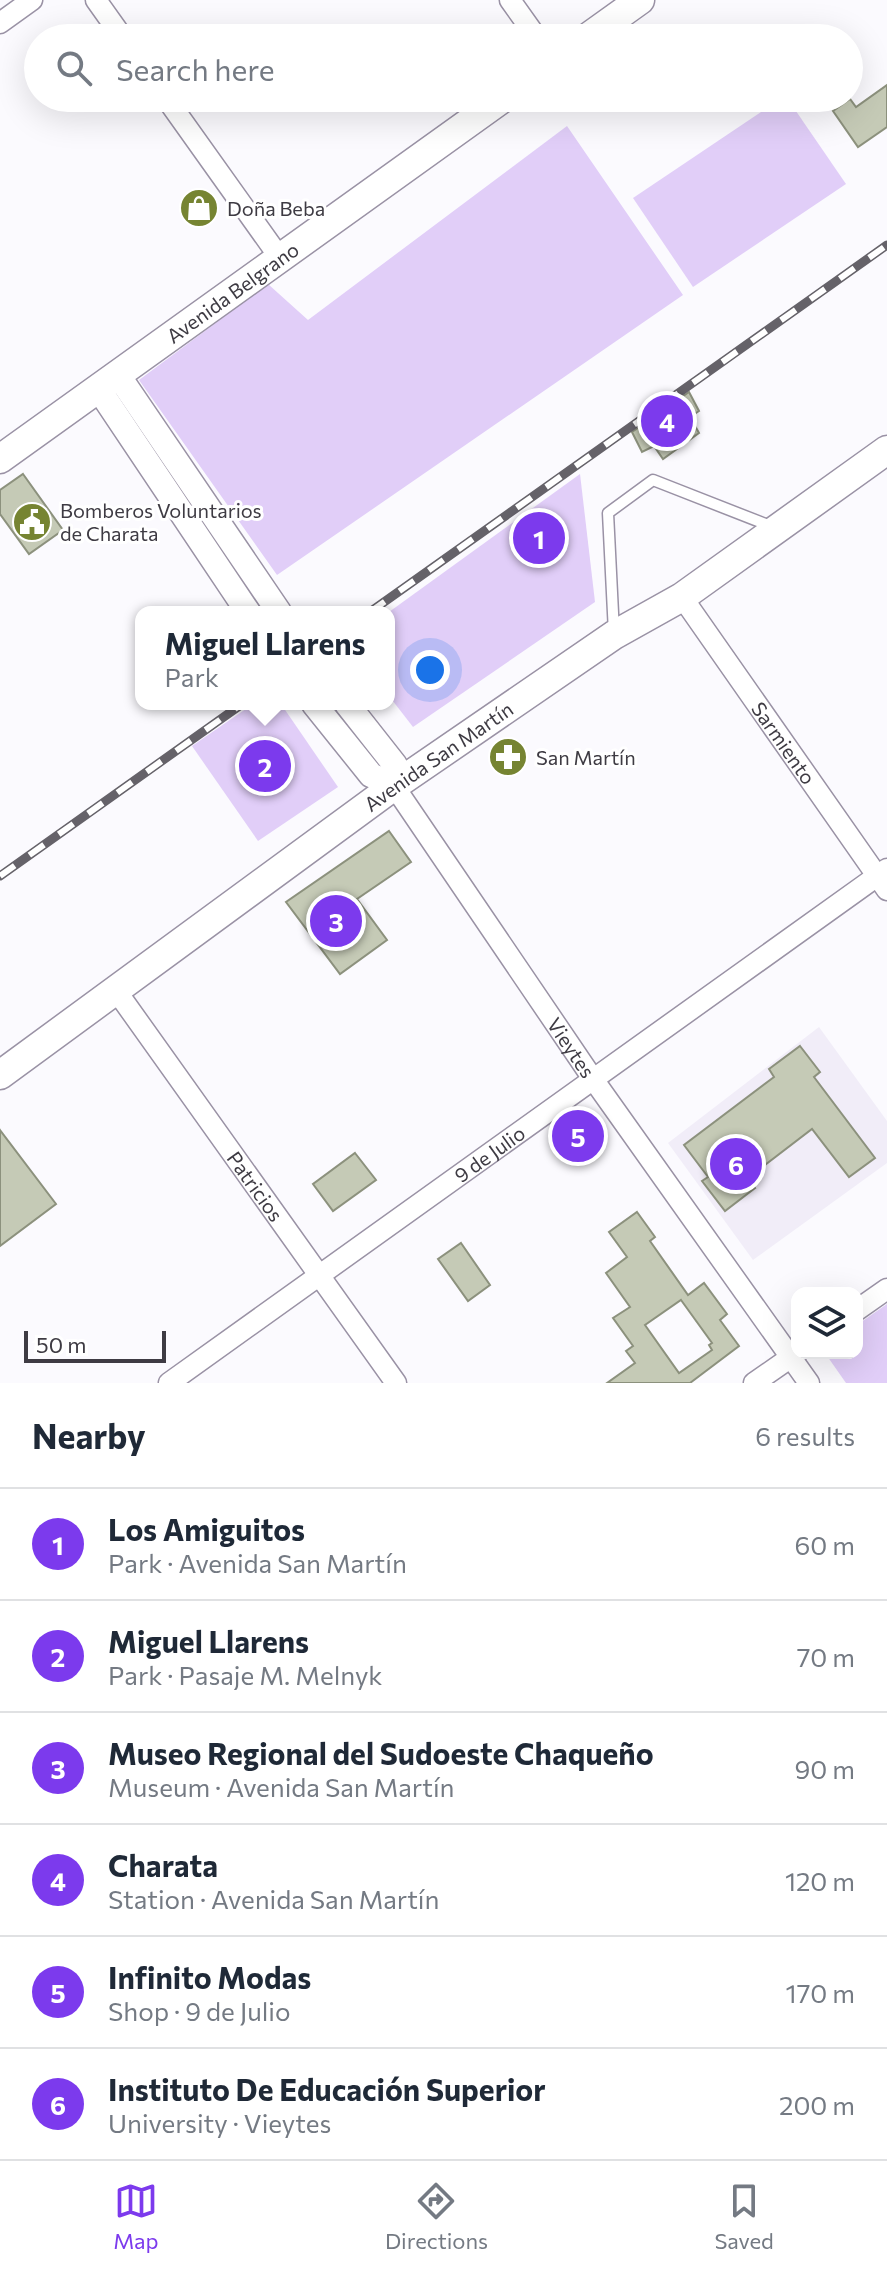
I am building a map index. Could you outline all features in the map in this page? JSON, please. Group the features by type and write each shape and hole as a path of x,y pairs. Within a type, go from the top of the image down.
{"main road":[{"path":"607,24 640,0"},
{"name":"Avenida Belgrano","path":"0,459 483,112"},
{"name":"Avenida San Martín","path":"0,1075 394,786 614,635 682,597 887,450"}],"street":[{"path":"0,23 32,0"},
{"path":"96,0 113,24"},
{"path":"510,0 527,24"},
{"path":"176,112 280,258"},
{"path":"108,382 244,606"},
{"path":"108,382 275,606"},
{"name":"Sarmiento","path":"682,597 884,878"},
{"path":"319,710 371,775 394,786 395,765 352,710"},
{"name":"Vieytes","path":"394,786 593,1079 791,1351"},
{"name":"9 de Julio","path":"169,1383 593,1079 884,878"},
{"name":"Patricios","path":"115,989 396,1383"},
{"path":"863,1306 887,1289"},
{"path":"754,1383 791,1357"},
{"name":"Vieytes","path":"796,1359 809,1383"}],"lane":[{"path":"614,635 608,513 653,480 776,528"}],"shaded area":[{"path":"761,112 797,112 846,184 693,287 633,198"},
{"path":"567,126 683,295 277,575 139,380 268,284 308,320"},
{"path":"580,474 595,602 413,727 395,704 395,608"},
{"path":"244,710 285,710 338,787 258,841 192,746"},
{"path":"819,1027 887,1121 887,1163 753,1260 668,1143"},
{"path":"887,1304 887,1383 846,1383 829,1359 863,1359 863,1321"}],"building":[{"path":"887,85 887,127 858,147 834,112 863,112 863,102"},
{"path":"689,392 699,411 690,417 699,433 663,459 654,446 642,452 632,432"},
{"name":"Bomberos Voluntarios de Charata","path":"23,474 63,530 29,554 0,514 0,490"},
{"path":"389,831 411,862 357,899 387,940 340,974 286,902"},
{"path":"800,1046 820,1072 814,1077 875,1158 849,1177 812,1129 748,1178 755,1188 725,1211 702,1181 708,1177 684,1145 774,1077 769,1069"},
{"path":"584,1112 602,1139 572,1160 553,1133"},
{"path":"0,1130 56,1204 0,1246"},
{"path":"355,1153 376,1180 333,1211 313,1184"},
{"path":"637,1212 655,1237 650,1241 688,1295 704,1283 727,1314 720,1320 739,1346 690,1383 607,1383 635,1363 626,1351 633,1346 613,1318 630,1307 606,1273 627,1257 609,1232","holes":["681,1300 712,1343 709,1345 712,1350 679,1373 645,1325"]},
{"path":"461,1243 490,1285 468,1301 438,1259"}],"railway":[{"path":"378,606 887,245"},
{"path":"0,876 234,710"}],"place":[{"name":"Doña Beba","path":"199,208"},
{"name":"Charata","path":"667,421"},
{"name":"Bomberos Voluntarios de Charata","path":"32,522"},
{"name":"Los Amiguitos","path":"539,538"},
{"name":"San Martín","path":"508,757"},
{"name":"Miguel Llarens","path":"265,766"},
{"name":"Museo Regional del Sudoeste Chaqueño","path":"336,921"},
{"name":"Infinito Modas","path":"578,1136"},
{"name":"Instituto De Educación Superior","path":"736,1164"}]}
